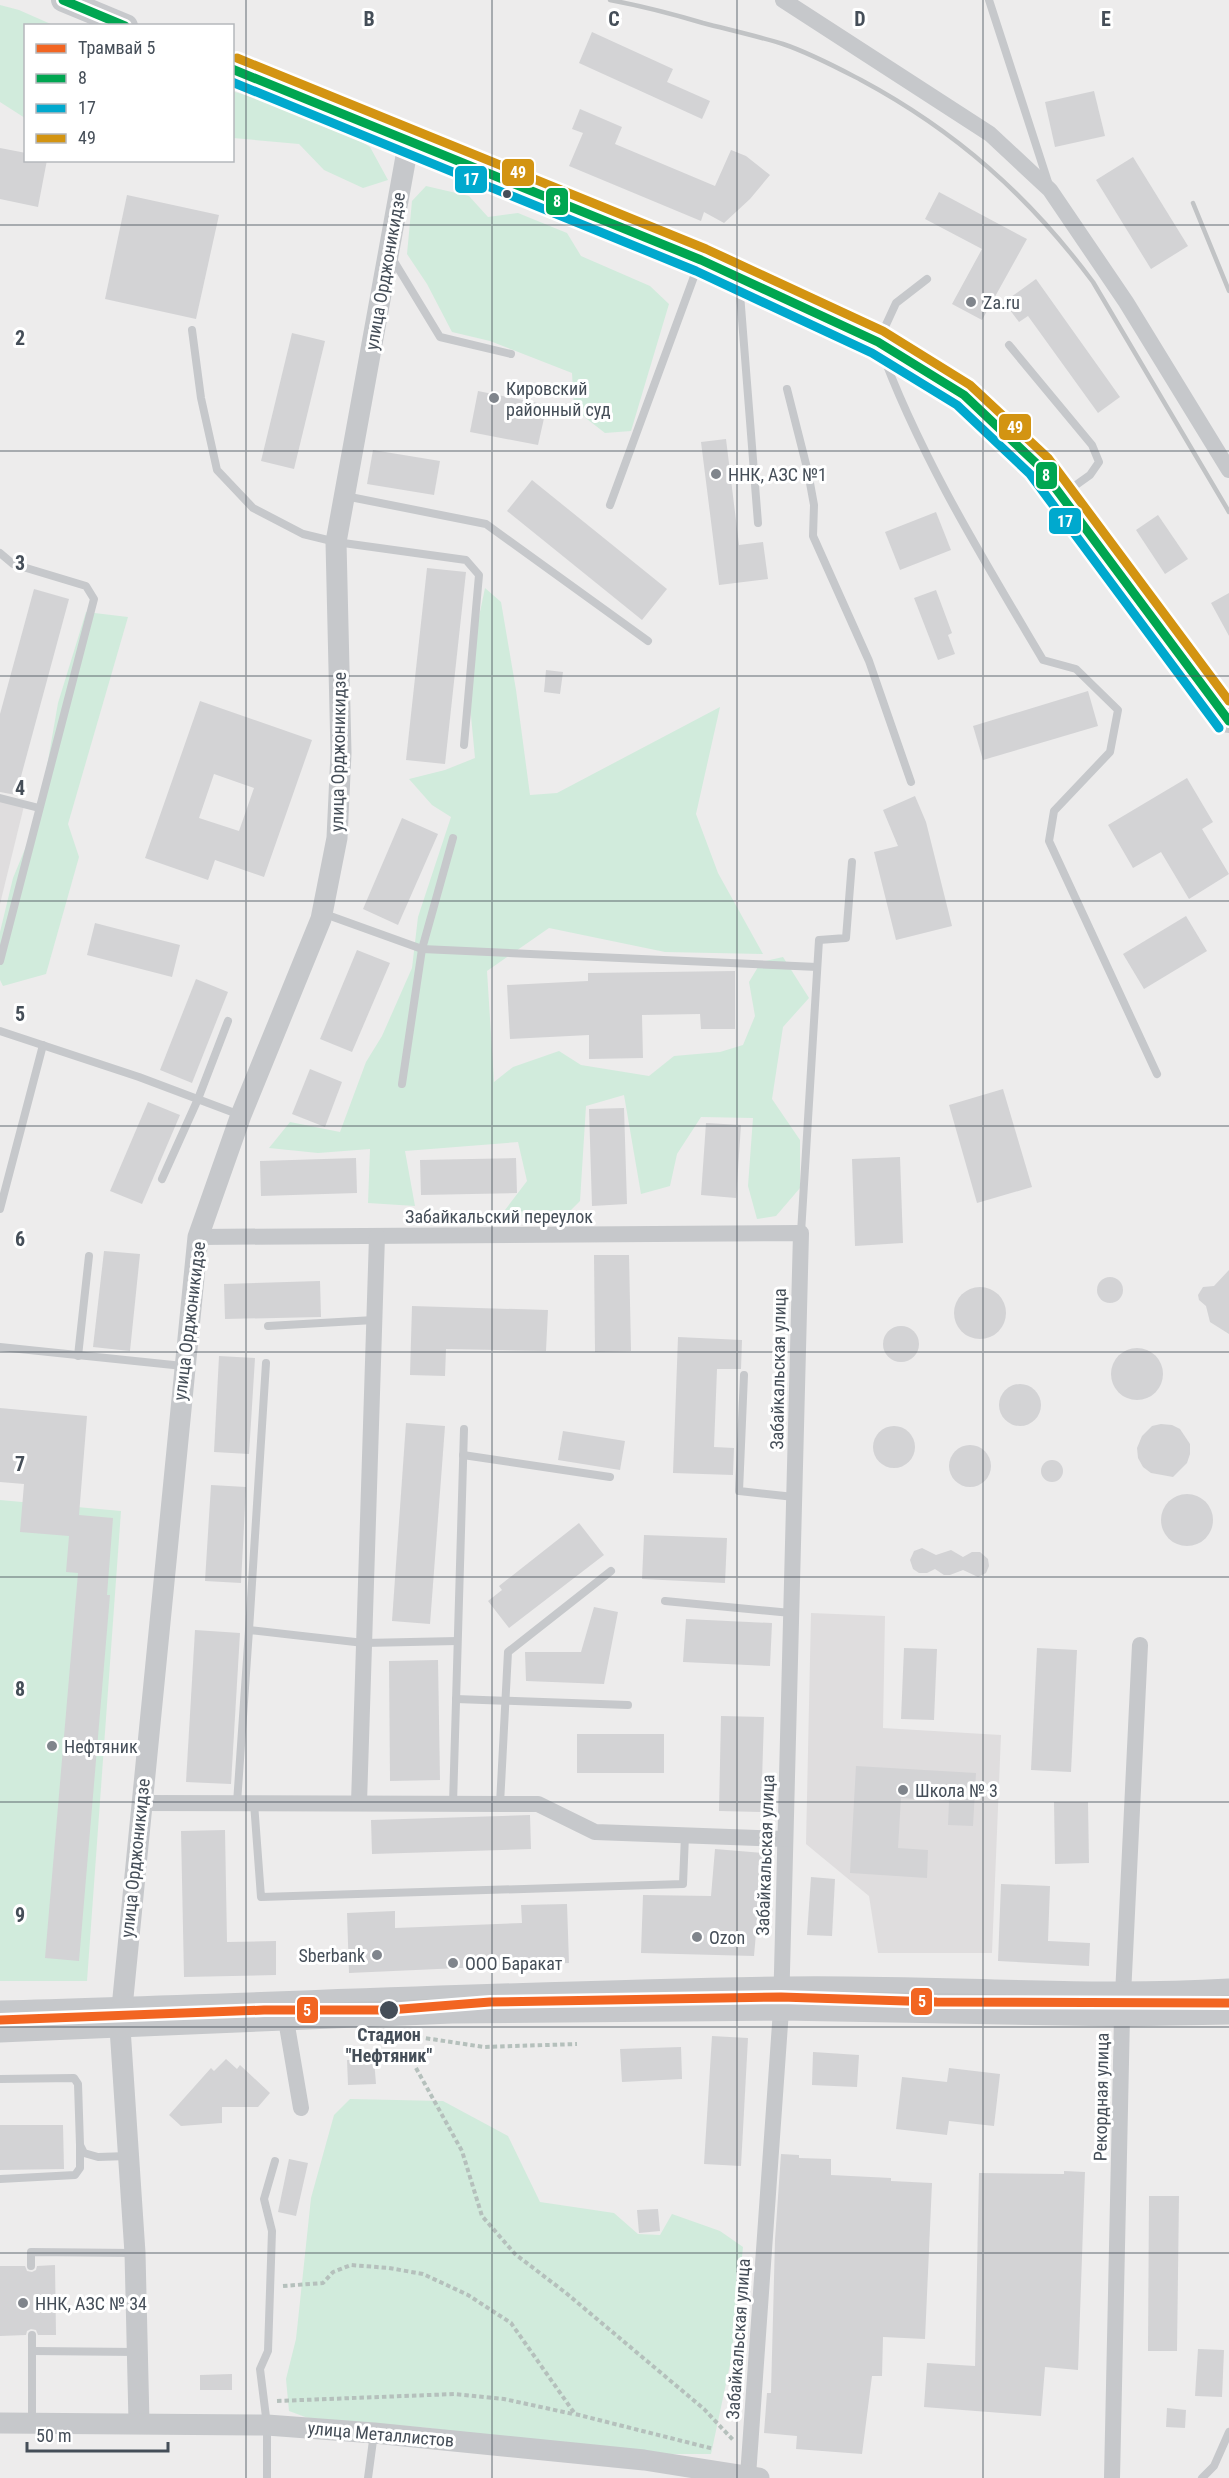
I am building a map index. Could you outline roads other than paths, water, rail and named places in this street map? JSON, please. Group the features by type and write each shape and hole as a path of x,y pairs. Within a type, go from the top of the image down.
{"main road":[{"path":"63,0 121,24"},
{"path":"234,70 701,260 878,342 964,395 1039,466 1229,721"}],"street":[{"path":"783,0 990,134 1050,190 1126,302 1229,470"},
{"name":"улица Орджоникидзе","path":"139,2422 135,2253 120,2018 183,1366 198,1237 240,1115 322,913 337,838 342,753 336,542 409,140"},
{"name":"Забайкальский переулок","path":"198,1237 801,1233"},
{"name":"Забайкальская улица","path":"751,2473 782,1987 801,1233"},
{"path":"359,1803 377,1236"},
{"name":"Рекордная улица","path":"1112,2478 1122,2016 1140,1645"},
{"path":"141,1803 538,1804 595,1832 785,1839"},
{"path":"0,2031 120,2018 548,1992 782,1987 1186,1992 1229,1989"},
{"path":"0,2011 120,2018 285,2020 452,2013 781,2010 1122,2016 1229,2014"},
{"path":"285,2020 301,2108"},
{"name":"улица Металлистов","path":"0,2422 267,2425 374,2433 751,2473"}],"lane":[{"path":"989,0 1050,190"},
{"path":"388,253 440,337 511,354"},
{"path":"610,505 701,260"},
{"path":"739,278 758,523"},
{"path":"927,279 896,303 878,342 896,392 952,506 1042,660 1076,669 1118,710 1110,752 1054,811 1049,841 1157,1074"},
{"path":"192,330 201,398 217,470 254,508 303,534 336,542 466,560 479,575 464,745"},
{"path":"1009,345 1092,446 1099,462 1090,475 1061,496"},
{"path":"787,390 814,505 813,536 869,661 911,782"},
{"path":"344,496 486,524 648,640"},
{"path":"0,553 13,564 86,586 94,599 0,961"},
{"path":"0,798 39,808"},
{"path":"402,1084 423,949 453,838"},
{"path":"801,1233 819,940 846,938 852,862"},
{"path":"322,913 423,949 817,967"},
{"path":"162,1179 198,1099 228,1022"},
{"path":"0,1031 240,1115"},
{"path":"0,1209 43,1045"},
{"path":"78,1356 89,1256"},
{"path":"268,1326 374,1320"},
{"path":"0,1347 183,1366"},
{"path":"266,1363 249,1630 245,1803 261,1898 682,1884 685,1835"},
{"path":"744,1375 739,1491 794,1497"},
{"path":"453,1804 464,1429"},
{"path":"463,1455 610,1477"},
{"path":"500,1804 508,1652 611,1571"},
{"path":"665,1601 791,1613"},
{"path":"249,1630 364,1643 457,1641"},
{"path":"456,1698 628,1705"},
{"path":"0,2079 74,2078 78,2084 80,2145 80,2168 75,2175 0,2179"},
{"path":"80,2145 88,2156 129,2156"},
{"path":"267,2478 267,2425 260,2369 268,2351 272,2231 264,2199 275,2161"},
{"path":"31,2266 31,2252 135,2253"},
{"path":"32,2335 32,2422"},
{"path":"32,2351 137,2352"},
{"path":"1202,2478 1214,2466 1229,2432"},
{"path":"368,2478 374,2433"}],"tram line":[{"path":"0,2016 498,1997 697,1993 851,1992 1121,1997 1229,1996"},
{"name":"5","path":"0,2020 264,2010 389,2010 490,2002 781,1997 937,2002 1229,2003"}],"railway":[{"path":"610,0 763,38 813,56 896,100 928,121 989,168 1043,221 1093,282 1229,512"},
{"path":"1193,203 1229,291"}],"place":[{"name":"Za.ru","path":"971,302"},
{"name":"Кировский районный суд","path":"494,398"},
{"name":"ННК, АЗС №1","path":"716,474"},
{"name":"Нефтяник","path":"52,1746"},
{"name":"Школа № 3","path":"903,1790"},
{"name":"Ozon","path":"697,1937"},
{"name":"Sberbank","path":"377,1955"},
{"name":"ООО Баракат","path":"453,1963"},
{"name":"Стадион \"Нефтяник\"","path":"389,2010"},
{"name":"ННК, АЗС № 34","path":"23,2303"}]}
